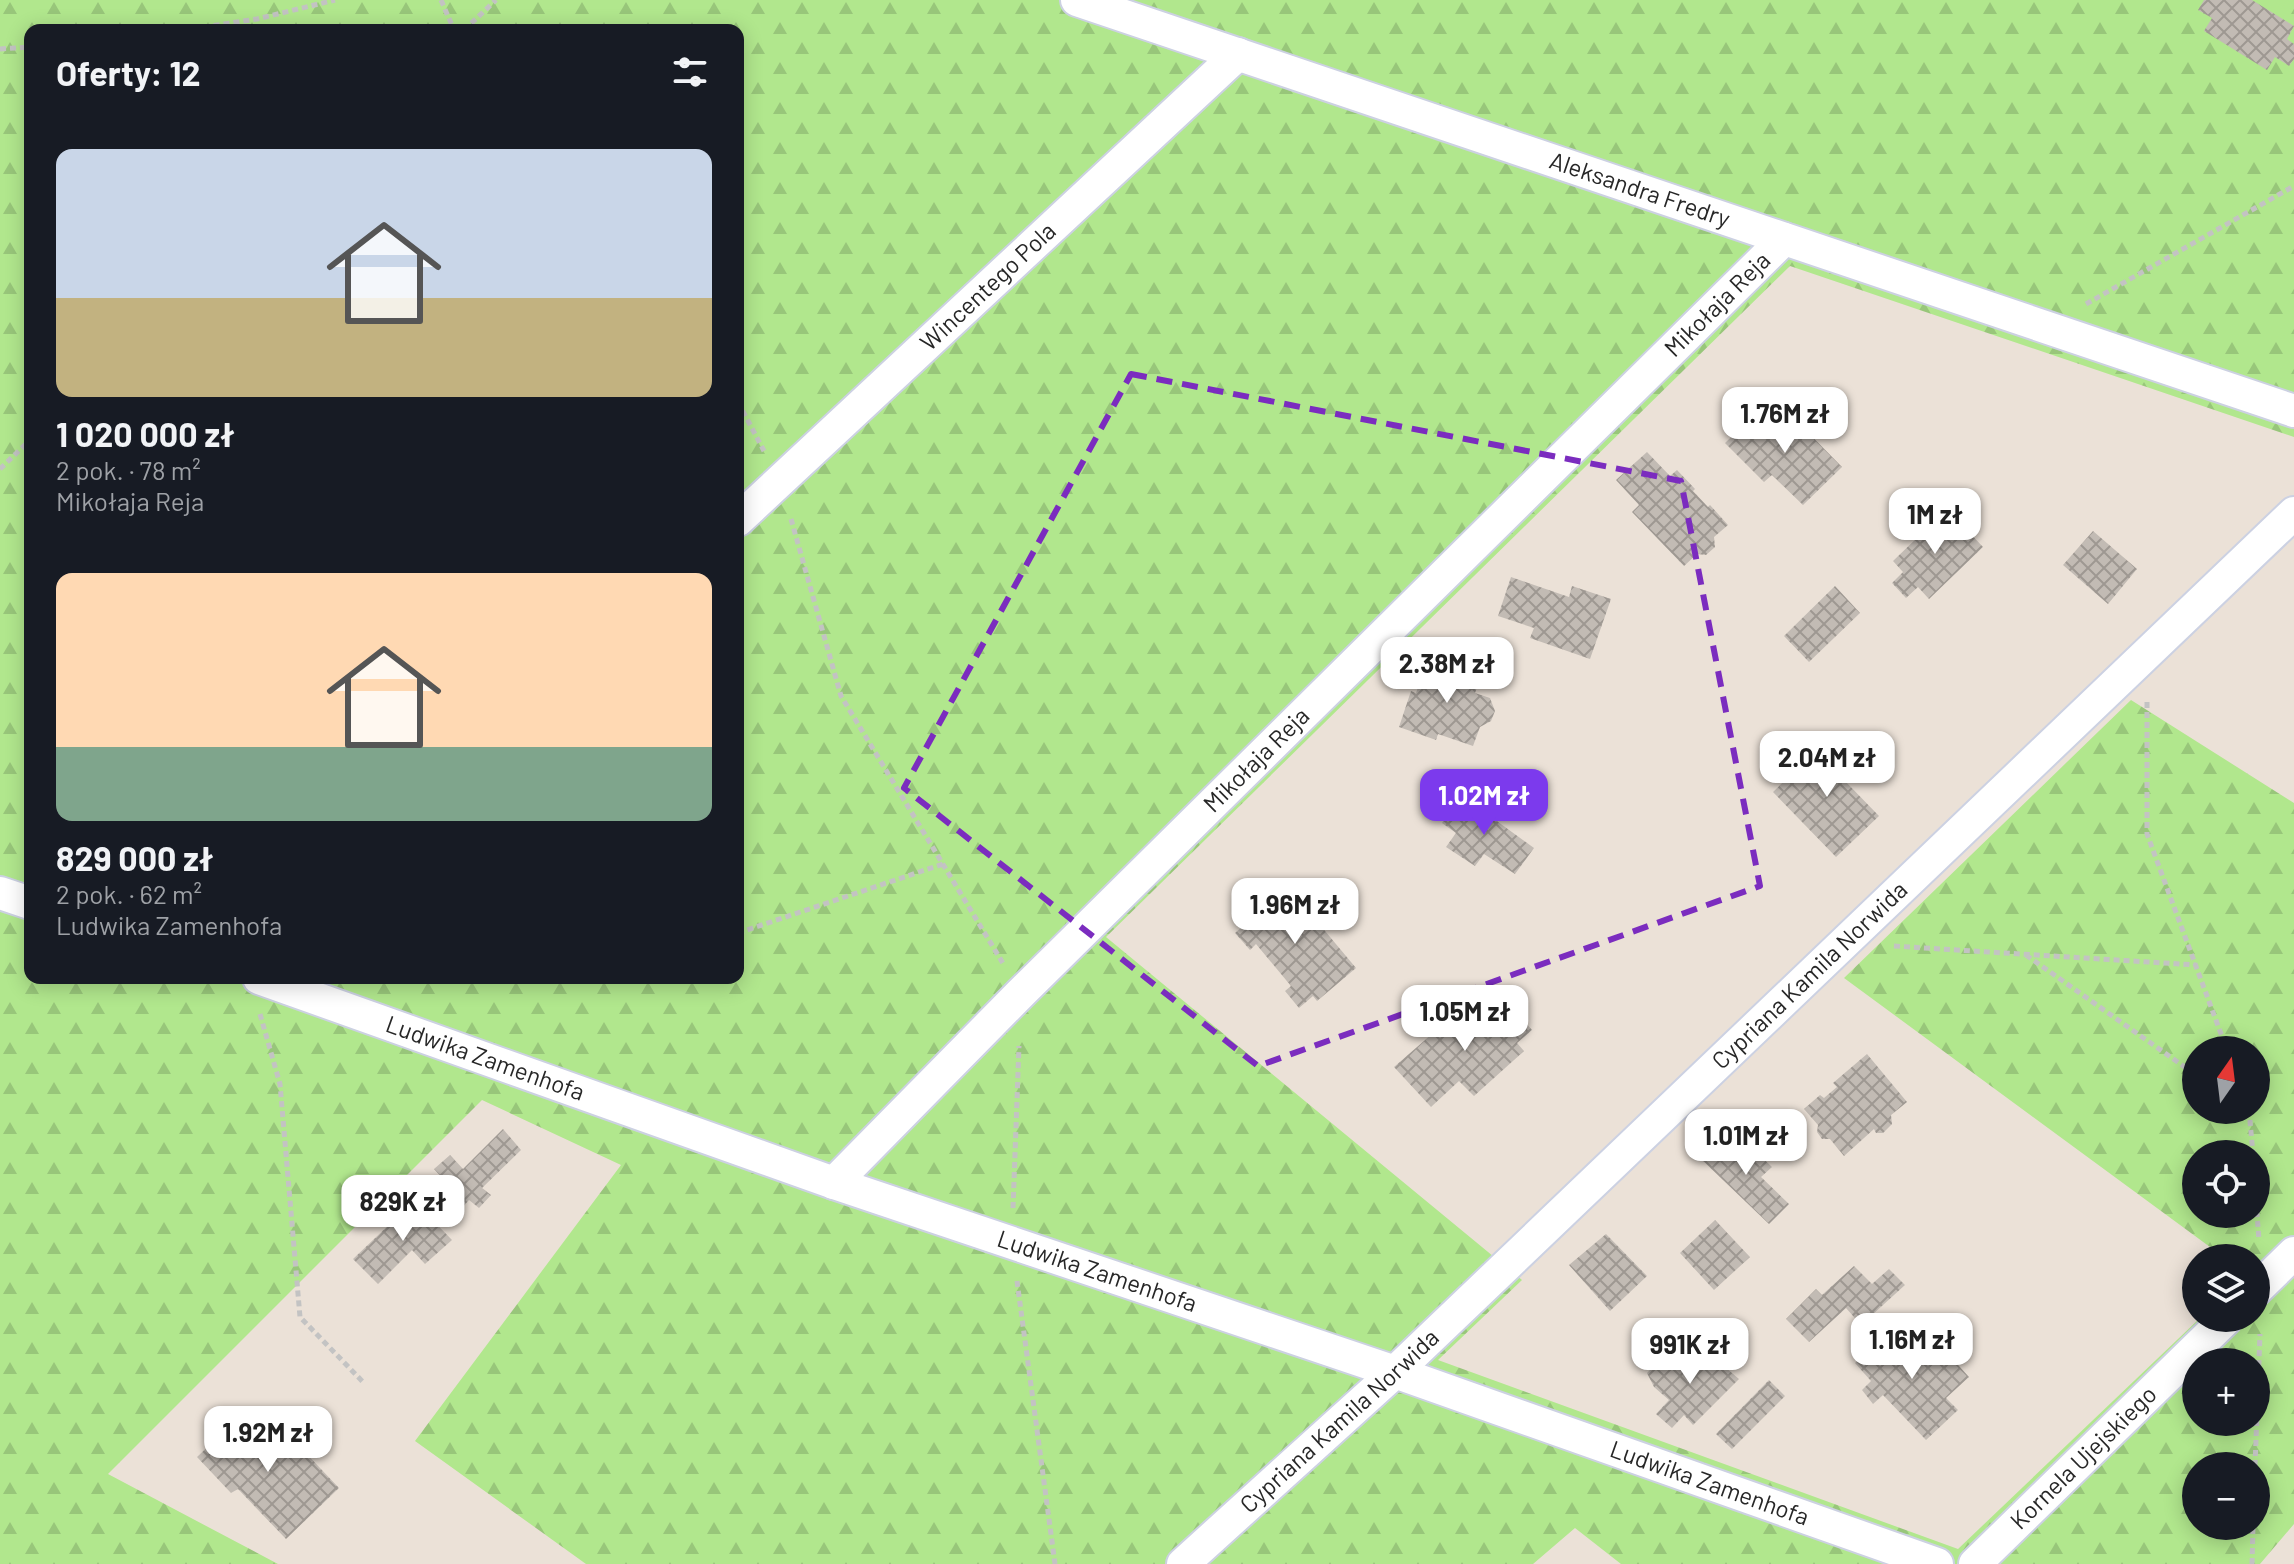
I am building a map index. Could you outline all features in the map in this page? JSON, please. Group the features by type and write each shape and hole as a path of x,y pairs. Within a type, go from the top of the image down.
{"street":[{"name":"Aleksandra Fredry","path":"1077,0 2294,411"},
{"name":"Wincentego Pola","path":"744,514 1238,54"},
{"name":"Mikołaja Reja","path":"834,1183 1021,993 1784,239"},
{"name":"Cypriana Kamila Norwida","path":"1183,1564 1395,1372 2294,513"},
{"path":"0,893 24,901"},
{"name":"Ludwika Zamenhofa","path":"259,993 1395,1372 1937,1564"},
{"path":"2270,1276 2294,1253"},
{"name":"Kornela Ujejskiego","path":"1975,1564 2213,1332"}],"path":[{"path":"224,24 335,0"},
{"path":"441,0 451,24"},
{"path":"470,24 496,0"},
{"path":"0,49 24,47"},
{"path":"2046,327 2294,186"},
{"path":"744,413 780,481 841,696 1021,993 1012,1245 1055,1564"},
{"path":"0,469 24,446"},
{"path":"2147,653 2147,834 2222,1036"},
{"path":"744,931 943,864"},
{"path":"1844,943 2196,965"},
{"path":"2025,954 2182,1065"},
{"path":"259,993 280,1084 300,1317 364,1383"},
{"path":"2252,1564 2253,1540"}],"highlighted area":[{"path":"1131,374 1681,481 1760,886 1258,1066 904,788"}],"green space":[{"path":"0,0 2294,0 2294,437 1790,266 1106,937 1522,1280 1438,1360 1958,1549 2185,1332 2270,1332 2270,1244 2206,1244 2184,1228 2270,1228 2270,1140 2182,1140 2182,1226 1844,978 2131,700 2294,803 2294,1524 2260,1564 1621,1564 1575,1528 1533,1564 586,1564 415,1441 621,1165 482,1100 108,1474 278,1564 0,1564"}],"building":[{"path":"2204,0 2252,0 2294,26 2287,39 2294,44 2294,59 2289,66 2275,57 2267,70 2204,31 2212,18 2198,10"},
{"path":"1786,410 1842,467 1803,505 1772,475 1764,482 1725,443 1753,416 1766,430"},
{"path":"1647,452 1670,476 1677,470 1695,489 1693,491 1728,525 1714,537 1715,547 1706,555 1697,554 1684,566 1632,512 1639,505 1616,480"},
{"path":"1947,509 1983,547 1929,599 1918,587 1906,598 1892,583 1903,572 1893,561"},
{"path":"2093,531 2137,569 2108,604 2063,565"},
{"path":"1511,577 1569,597 1572,586 1611,599 1590,659 1530,638 1534,628 1498,616"},
{"path":"1835,586 1860,613 1809,662 1784,636"},
{"path":"1428,658 1481,676 1475,693 1490,698 1495,711 1491,721 1480,727 1473,746 1438,734 1436,740 1399,727 1411,691 1416,693"},
{"path":"1826,740 1855,769 1844,780 1879,816 1836,857 1773,792"},
{"path":"1461,795 1534,848 1515,874 1484,854 1475,866 1446,847 1456,833 1442,823"},
{"path":"1284,882 1356,968 1317,1001 1313,996 1299,1008 1285,991 1291,986 1256,944 1250,950 1235,933 1249,921 1244,915"},
{"path":"1504,998 1532,1030 1517,1043 1524,1051 1474,1096 1459,1081 1431,1107 1394,1067 1462,1008 1475,1025"},
{"path":"1867,1054 1907,1102 1891,1115 1892,1124 1883,1133 1876,1133 1874,1129 1844,1156 1830,1139 1822,1139 1817,1132 1818,1125 1804,1109 1820,1095 1824,1098 1837,1087 1833,1083"},
{"path":"503,1129 521,1150 482,1188 491,1195 479,1208 469,1200 462,1208 443,1189 447,1183 434,1169 450,1155 463,1169"},
{"path":"1718,1138 1734,1151 1744,1140 1772,1167 1761,1177 1789,1204 1769,1224 1700,1158"},
{"path":"414,1201 452,1240 425,1264 412,1250 378,1284 353,1259"},
{"path":"1715,1220 1750,1257 1714,1290 1680,1253"},
{"path":"1606,1234 1647,1276 1610,1311 1569,1265"},
{"path":"1854,1266 1872,1284 1889,1269 1905,1285 1861,1325 1846,1308 1809,1342 1786,1319 1816,1289 1822,1295"},
{"path":"1894,1327 1924,1359 1939,1344 1969,1377 1946,1398 1958,1410 1926,1440 1883,1395 1873,1404 1862,1390 1871,1381 1855,1363"},
{"path":"1694,1345 1722,1370 1725,1367 1739,1379 1693,1425 1684,1415 1672,1428 1656,1414 1669,1400 1654,1387 1647,1373 1665,1355 1675,1365"},
{"path":"1769,1380 1785,1396 1732,1449 1716,1434"},
{"path":"254,1414 293,1455 301,1448 339,1488 286,1539 238,1489 231,1493 197,1457 238,1418 243,1425"}]}
